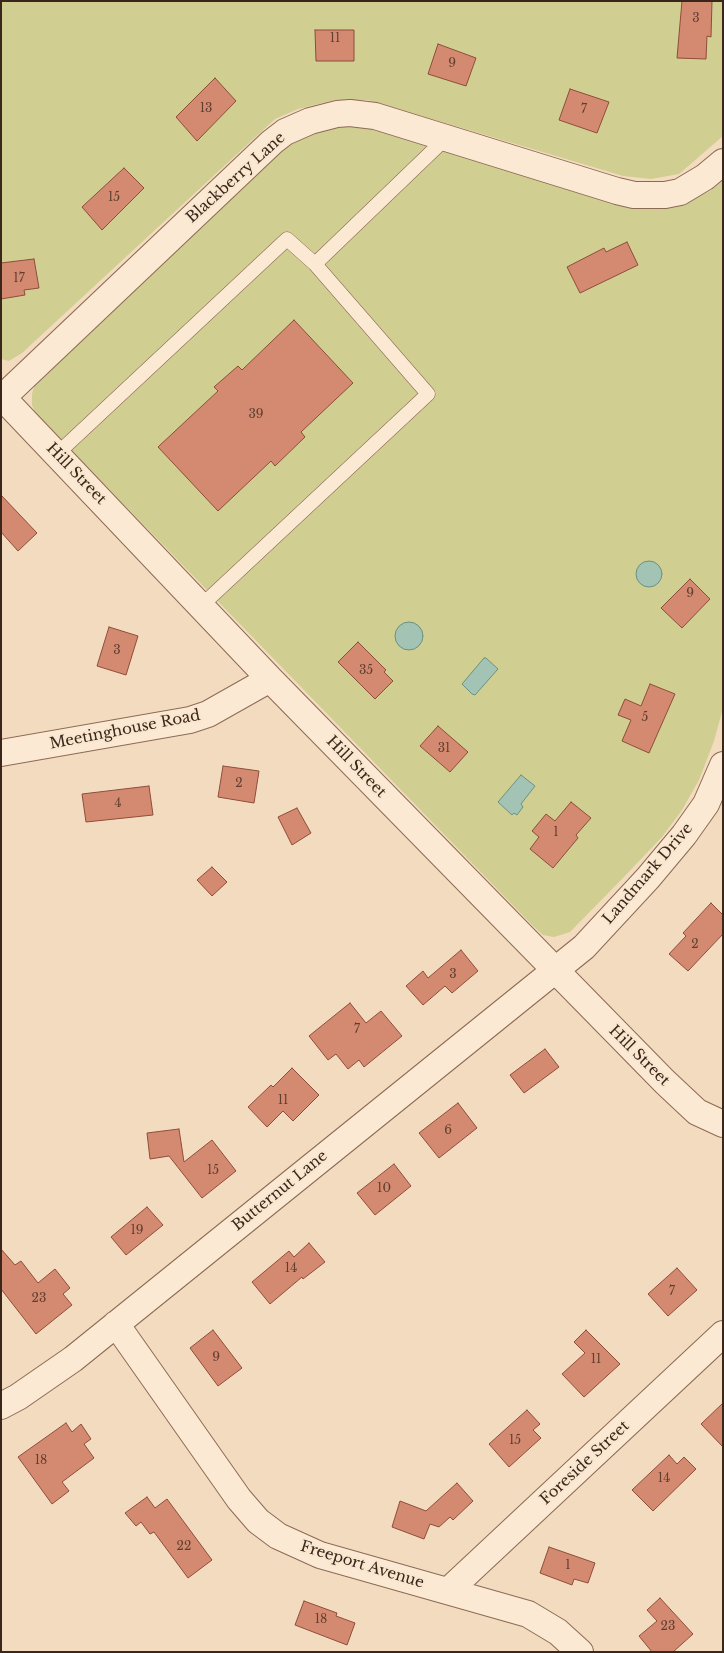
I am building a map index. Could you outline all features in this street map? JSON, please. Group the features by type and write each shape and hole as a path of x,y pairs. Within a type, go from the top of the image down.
{"street":[{"name":"Blackberry Lane","path":"2,396 272,142 285,132 316,119 336,114 364,114 617,192 634,195 665,195 680,192 705,178 723,162"},
{"name":"Hill Street","path":"2,396 270,679 665,1082 697,1112 723,1124"},
{"name":"Meetinghouse Road","path":"1,753 190,720 208,714 270,679"},
{"name":"Landmark Drive","path":"555,970 584,947 648,878 684,835 706,804 723,764"},
{"name":"Butternut Lane","path":"1,1406 18,1397 73,1359 555,970"},
{"name":"Freeport Avenue","path":"116,1324 239,1499 258,1521 278,1536 320,1555 528,1614 553,1628 580,1652"},
{"name":"Foreside Street","path":"448,1591 723,1334"}],"lane":[{"path":"315,264 446,138"},
{"path":"57,454 287,239 315,264 428,394 201,606"}],"shaded area":[{"path":"1,1 723,1 723,136 679,174 651,179 623,176 368,100 335,100 298,109 275,119 22,353 9,361 1,359"},
{"path":"349,126 391,131 580,193 645,207 684,204 710,191 723,181 723,708 714,741 699,780 682,810 662,837 570,932 554,937 543,935 533,926 36,414 32,405 32,394 35,384 256,171 293,141 326,129"},
{"path":"649,561 659,564 662,574 659,584 649,587 639,584 636,574 639,564"},
{"path":"409,622 419,626 423,636 419,646 409,650 399,646 395,636 399,626"},
{"path":"484,658 498,669 475,695 462,684"},
{"path":"521,775 535,786 521,804 523,807 517,815 514,813 512,815 498,802"}],"building":[{"path":"682,1 712,1 711,37 707,36 706,59 677,58"},
{"path":"315,30 354,30 354,61 316,61"},
{"path":"438,44 476,58 466,86 428,74"},
{"path":"215,78 236,101 197,141 176,117"},
{"path":"570,89 609,102 597,133 559,120"},
{"path":"124,168 144,188 102,230 82,207"},
{"path":"627,242 638,265 580,293 567,267 604,248 606,252"},
{"path":"34,259 39,288 24,290 25,295 1,299 1,263"},
{"path":"294,320 353,383 301,432 305,437 275,466 271,461 218,511 158,447 218,391 214,387 238,366 242,370"},
{"path":"1,495 37,533 18,551 1,532"},
{"path":"690,579 710,599 682,628 661,608"},
{"path":"109,627 138,636 126,675 97,666"},
{"path":"358,642 386,670 384,672 393,681 375,699 338,662"},
{"path":"650,684 675,694 649,753 622,741 631,720 618,715 625,699 641,706"},
{"path":"438,726 468,752 450,772 420,746"},
{"path":"223,766 259,771 254,803 218,797"},
{"path":"149,786 153,815 86,822 82,794"},
{"path":"571,802 591,818 576,835 578,838 553,868 530,849 539,837 532,831 546,814 555,821"},
{"path":"297,808 311,833 292,845 278,817"},
{"path":"212,867 227,882 212,896 197,880"},
{"path":"711,903 723,915 723,934 688,971 669,954 686,936 683,933"},
{"path":"461,950 478,971 452,993 445,986 423,1005 406,986 423,971 428,978"},
{"path":"350,1003 366,1023 381,1011 402,1036 364,1067 359,1060 348,1069 336,1054 328,1060 309,1036"},
{"path":"545,1049 559,1067 524,1093 510,1075"},
{"path":"292,1068 319,1095 293,1121 283,1111 267,1127 248,1107 271,1085 273,1087"},
{"path":"458,1103 477,1128 439,1158 419,1133"},
{"path":"179,1129 184,1162 212,1140 236,1171 202,1198 169,1156 150,1159 147,1133"},
{"path":"394,1164 411,1186 375,1215 357,1193"},
{"path":"147,1207 163,1225 126,1255 111,1237"},
{"path":"309,1243 325,1262 303,1279 302,1277 270,1304 252,1282 289,1251 294,1257"},
{"path":"1,1249 15,1265 21,1261 38,1283 55,1269 70,1288 63,1294 72,1305 36,1334 1,1289"},
{"path":"677,1268 697,1290 668,1316 648,1294"},
{"path":"213,1330 242,1368 218,1386 190,1348"},
{"path":"586,1330 620,1364 584,1397 562,1374 585,1353 574,1342"},
{"path":"723,1403 723,1447 701,1424"},
{"path":"527,1410 540,1424 533,1430 541,1438 509,1467 489,1444"},
{"path":"66,1423 72,1432 81,1424 91,1439 84,1444 94,1458 62,1482 69,1491 52,1504 18,1457"},
{"path":"669,1455 677,1464 684,1457 696,1469 653,1511 632,1490"},
{"path":"457,1483 473,1501 453,1520 450,1517 439,1527 430,1524 424,1539 392,1527 400,1501 426,1511"},
{"path":"147,1497 155,1508 167,1499 212,1560 188,1578 154,1532 150,1534 141,1522 136,1526 125,1513"},
{"path":"549,1547 595,1563 588,1583 574,1579 572,1585 540,1573"},
{"path":"660,1598 693,1634 673,1652 652,1652 639,1636 657,1621 647,1610"},
{"path":"304,1601 337,1613 336,1616 355,1623 347,1645 295,1625"}]}
